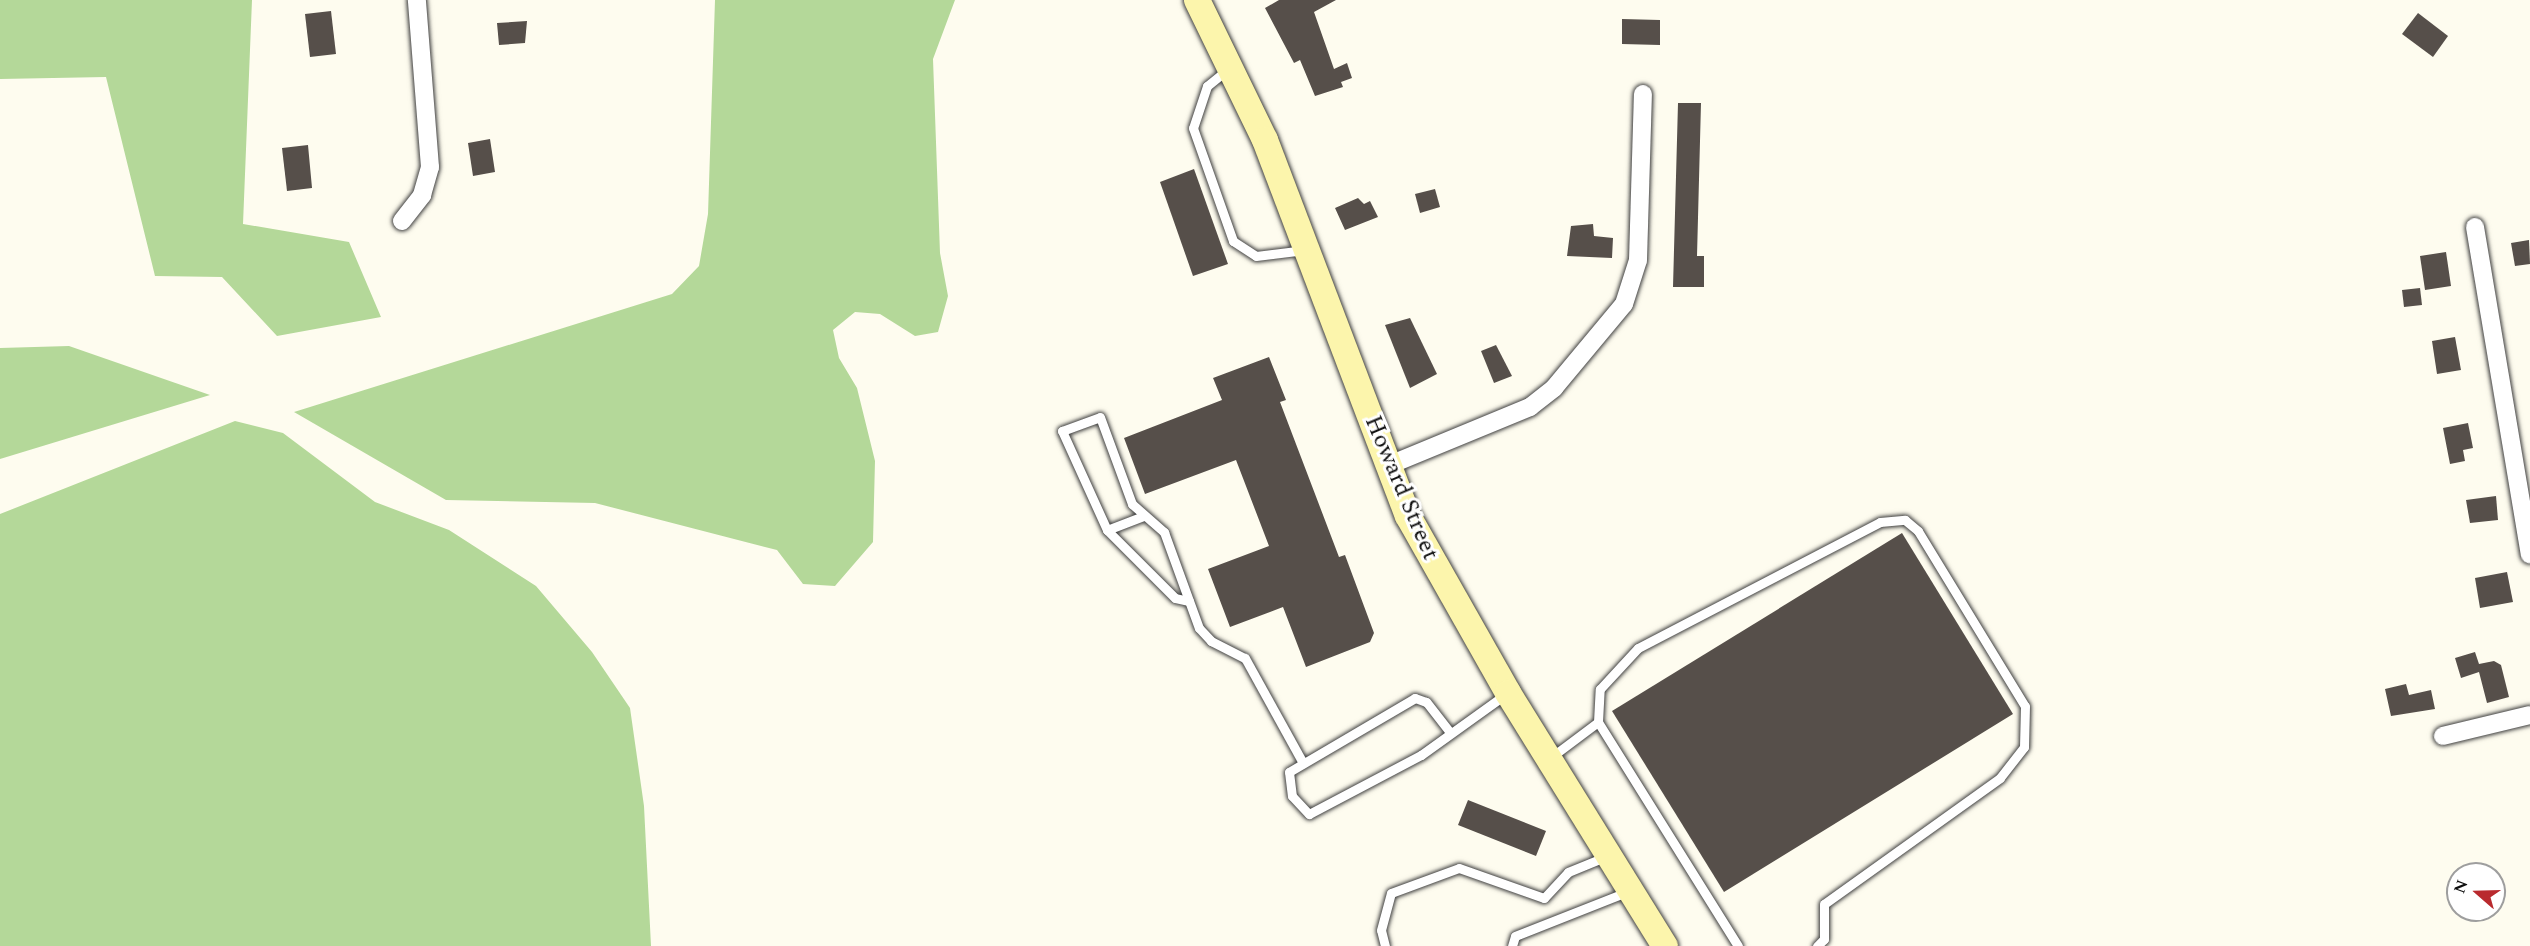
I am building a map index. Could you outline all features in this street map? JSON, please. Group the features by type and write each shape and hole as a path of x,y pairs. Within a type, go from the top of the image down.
{"main road":[{"name":"Howard Street","path":"1197,0 1232,66 1306,249 1387,466 1431,561 1508,693 1665,946"}],"street":[{"path":"402,221 422,195 430,167 417,0"},
{"path":"1387,466 1530,407 1554,388 1624,304 1638,260 1643,94"},
{"path":"2475,227 2530,554"},
{"path":"2443,736 2530,715"}],"lane":[{"path":"1232,66 1207,86 1194,128 1233,241 1257,256 1306,249"},
{"path":"1189,601 1175,598 1107,530 1062,431 1100,417 1132,504 1164,532 1189,601 1211,641 1245,658 1303,763"},
{"path":"1107,530 1143,516"},
{"path":"1738,946 1598,722 1600,689 1638,648 1880,522 1905,520 1918,531 2025,706 2024,747 2000,778 1824,904 1824,939 1816,946"},
{"path":"1449,730 1426,702 1415,698 1289,772 1292,796 1309,814 1421,755 1449,730 1508,693"},
{"path":"1550,758 1598,722"},
{"path":"1385,946 1381,930 1391,893 1460,868 1544,898 1568,872 1610,855"},
{"path":"1512,946 1515,936 1631,890"}],"green space":[{"path":"0,0 252,0 243,224 349,242 381,317 277,336 222,277 155,276 106,77 0,79"},
{"path":"715,0 955,0 933,59 940,253 948,296 938,332 915,336 880,314 855,312 833,330 839,358 857,388 875,461 873,542 835,586 803,584 777,550 595,503 446,500 294,412 672,294 699,266 708,214"},
{"path":"69,346 210,395 0,459 0,348"},
{"path":"235,421 283,433 375,502 449,530 536,586 592,652 630,708 644,806 651,946 0,946 0,514"}],"building":[{"path":"1279,0 1336,0 1314,12 1334,69 1347,63 1352,78 1341,82 1343,87 1315,96 1300,60 1294,63 1265,8"},
{"path":"331,11 336,54 310,57 305,14"},
{"path":"2418,13 2448,36 2433,57 2402,34"},
{"path":"1622,19 1660,20 1660,45 1622,44"},
{"path":"527,21 525,43 499,45 497,23"},
{"path":"1678,103 1701,103 1697,256 1704,256 1704,287 1673,287"},
{"path":"490,139 495,172 473,176 468,143"},
{"path":"308,145 312,188 287,191 282,148"},
{"path":"1194,169 1228,264 1193,276 1160,182"},
{"path":"1435,189 1440,207 1420,213 1415,194"},
{"path":"1358,198 1364,204 1370,201 1378,217 1345,230 1335,208"},
{"path":"1593,224 1594,236 1613,238 1612,258 1567,256 1571,226"},
{"path":"2529,240 2530,264 2515,266 2511,243"},
{"path":"2446,252 2451,286 2425,290 2420,256"},
{"path":"2420,288 2422,305 2404,307 2402,290"},
{"path":"1410,318 1437,374 1410,388 1385,325"},
{"path":"2455,337 2461,370 2437,374 2432,341"},
{"path":"1496,345 1512,376 1494,383 1481,351"},
{"path":"1269,357 1286,400 1280,402 1339,557 1345,555 1374,633 1370,642 1306,667 1283,607 1230,627 1208,569 1269,546 1236,460 1145,494 1124,438 1222,400 1213,378"},
{"path":"2468,423 2473,448 2463,450 2465,461 2450,464 2443,428"},
{"path":"2496,496 2498,520 2470,523 2466,500"},
{"path":"1902,533 2013,714 1724,892 1612,711"},
{"path":"2507,572 2513,602 2480,608 2475,578"},
{"path":"2475,652 2479,664 2494,661 2501,665 2509,697 2487,703 2479,672 2461,678 2455,658"},
{"path":"2406,684 2409,695 2431,690 2435,709 2391,716 2385,689"},
{"path":"1468,800 1546,831 1536,856 1458,825"}]}
